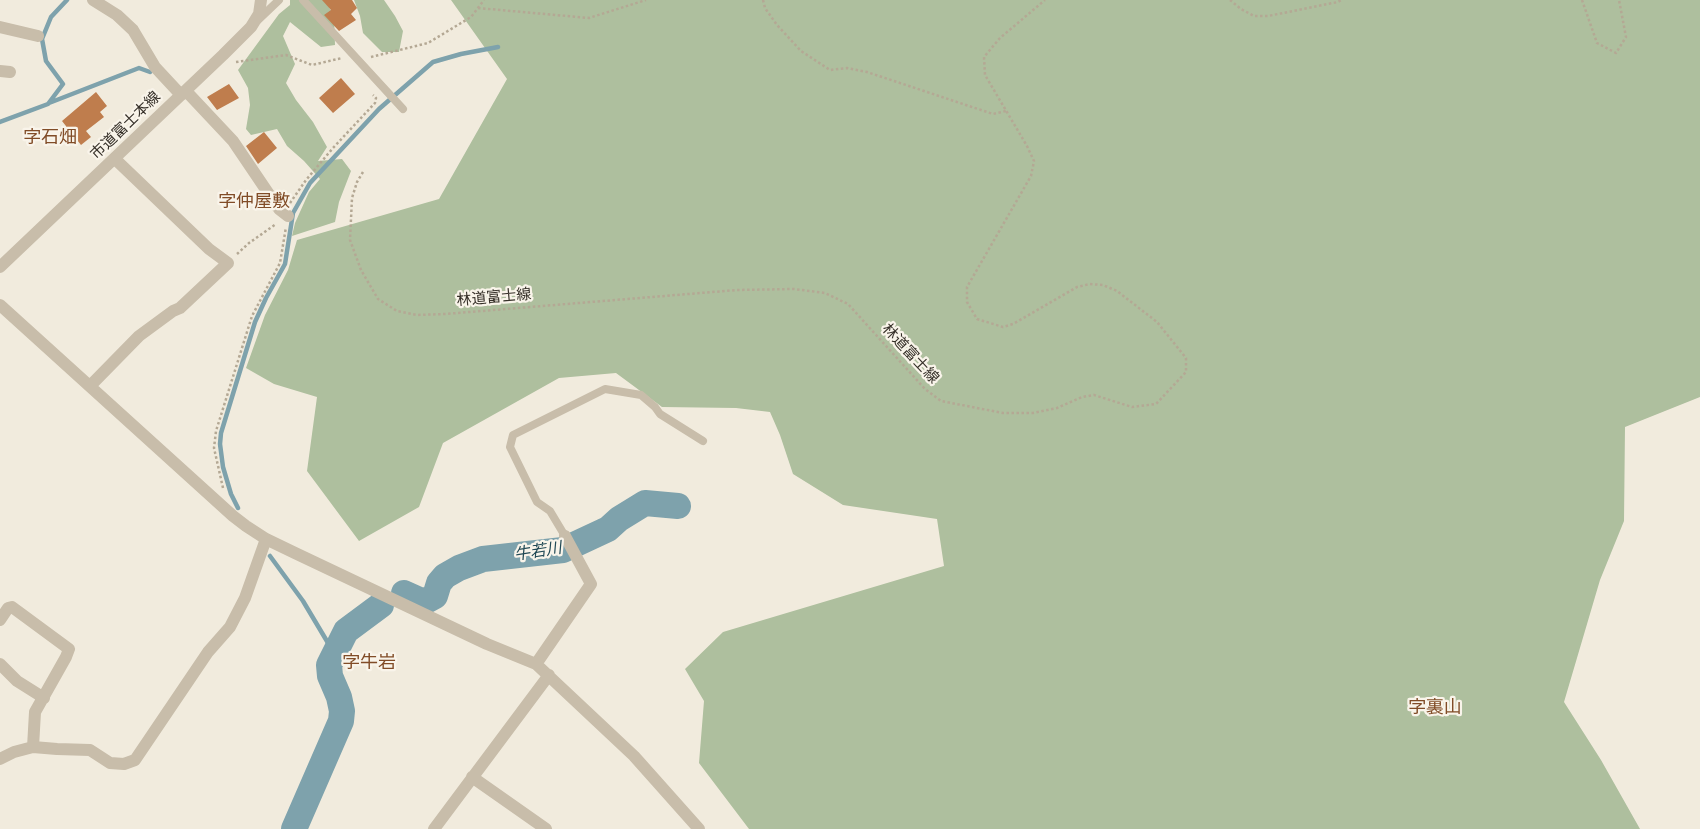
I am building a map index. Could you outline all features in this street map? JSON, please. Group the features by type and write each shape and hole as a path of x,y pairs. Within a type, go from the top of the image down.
{"street":[{"path":"94,0 117,15 133,30 155,67 233,141 279,209 288,216"},
{"name":"市道富士本線","path":"0,267 224,56 252,27 259,14 261,0"},
{"path":"0,27 38,36"},
{"path":"90,386 139,336 180,308 228,263 115,159"},
{"path":"0,305 233,516 266,539 487,644 536,664 634,756 699,829"},
{"path":"536,664 591,584 566,536"},
{"path":"0,759 33,746 90,750 110,764 124,764 135,760 192,674 230,627 245,598 266,539"},
{"path":"0,620 8,608 12,608 69,649 35,712 33,746"},
{"path":"0,664 17,681 44,698"},
{"path":"434,829 549,675"},
{"path":"472,776 545,829"}],"lane":[{"path":"252,27 278,0"},
{"path":"303,0 404,109"},
{"path":"566,536 550,511 537,502 510,447 513,435 605,389 641,395 660,414 703,441"}],"path":[{"path":"224,56 236,62 286,55 312,65 428,43 471,17 484,0"},
{"path":"478,8 588,18 646,0"},
{"path":"763,0 777,25 801,51 830,70 847,68 867,72 993,114 1006,112"},
{"name":"林道富士線","path":"363,172 356,182 352,198 350,240 361,270 378,299 397,312 417,315 445,314 737,290 794,289 825,293 848,304 925,389 941,401 1003,413 1033,413 1057,408 1082,397 1094,395 1132,407 1156,404 1186,372 1186,358 1157,322 1117,291 1103,285 1090,284 1077,287 1014,324 1003,327 977,318 967,302 968,287 1031,176 1034,161 985,75 984,57 1000,38 1045,0"},
{"path":"1230,0 1254,16 1268,16 1341,0"},
{"path":"1582,0 1597,42 1616,53 1626,38 1619,0"},
{"path":"218,502 225,493 217,468 214,448 216,431 252,316 280,263 289,205 306,180 375,103 376,98 373,95"},
{"path":"228,263 249,243 288,216"}],"green space":[{"path":"290,0 325,0 334,16 335,45 321,47 290,22 283,36 295,64 286,83 313,122 327,147 318,161 342,159 351,171 339,202 335,222 292,236 295,223 309,192 320,179 287,146 277,129 251,135 246,129 250,105 248,88 238,70 279,14 290,5"},
{"path":"354,0 384,0 403,31 399,52 382,52 363,33 360,16"},
{"path":"451,0 1700,0 1700,397 1625,427 1624,521 1600,580 1564,702 1601,760 1640,829 749,829 699,763 704,701 685,669 723,632 944,566 937,519 843,505 793,474 770,412 736,408 662,407 616,373 559,378 443,443 419,507 359,541 307,471 317,397 274,384 246,368 265,315 288,270 297,240 439,199 507,79"}],"building":[{"path":"322,0 352,0 357,8 351,14 356,20 339,31 324,15 331,10"},
{"path":"341,78 355,94 333,113 319,98"},
{"path":"229,84 239,98 217,110 207,97"},
{"path":"96,92 107,106 100,112 104,117 86,131 91,137 81,145 62,121"},
{"path":"264,132 277,148 258,164 246,146"}],"waterway":[{"path":"0,122 48,104 63,84 46,61 42,39 51,17 67,0"},
{"path":"238,508 231,494 223,467 220,444 221,433 255,322 285,264 293,213 310,183 379,109 433,62 498,47"},
{"path":"49,103 139,68 150,72"},
{"name":"牛若川","path":"404,593 424,602 435,596 439,583 445,576 459,568 483,559 563,550 608,529 619,519 645,503 678,506"},
{"path":"270,556 303,601 334,653"},
{"name":"牛若川","path":"294,829 341,721 342,711 339,697 330,676 329,665 346,631 381,605"}],"district":[{"name":"字石畑","path":"50,138"},
{"name":"字仲屋敷","path":"254,202"},
{"name":"字牛岩","path":"369,663"},
{"name":"字裏山","path":"1435,708"}]}
